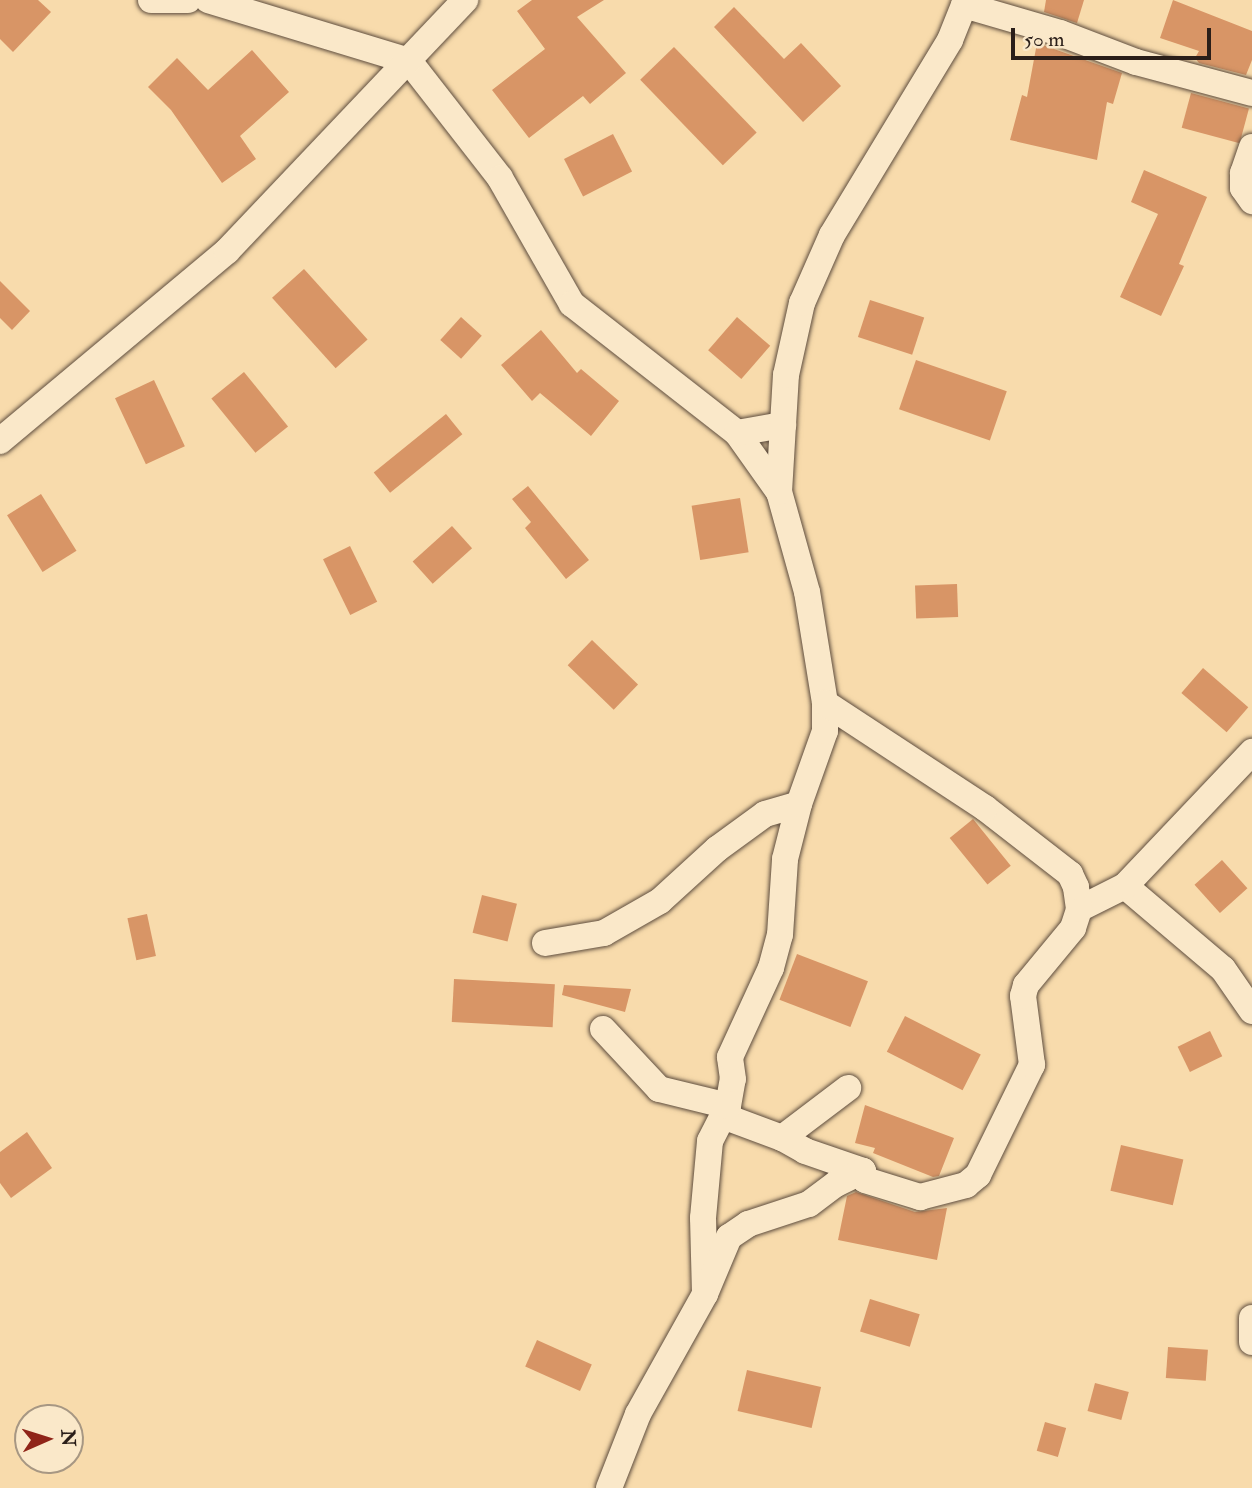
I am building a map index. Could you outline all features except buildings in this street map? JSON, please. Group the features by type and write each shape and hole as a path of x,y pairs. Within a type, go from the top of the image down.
{"street":[{"path":"151,0 188,0"},
{"path":"208,0 410,61 500,178 572,304 737,433 779,492"},
{"path":"0,441 227,251 466,0"},
{"path":"705,1294 705,1192 710,1141 725,1111 733,1079 730,1057 771,968 780,935 785,859 799,804 825,731 825,702 807,592 779,492 786,375 807,291 832,235 944,51 965,3 1060,33 1136,62 1252,93"},
{"path":"1252,147 1243,173 1243,188 1252,201"},
{"path":"737,433 783,425"},
{"path":"825,702 985,808 1070,874 1076,887 1079,909 1073,928 1026,985 1023,996 1032,1065 978,1175 966,1185 919,1197 865,1180 863,1171"},
{"path":"1079,909 1125,886 1252,752"},
{"path":"545,943 604,933 660,901 717,849 765,814 799,804"},
{"path":"1125,886 1223,968 1252,1011"},
{"path":"603,1029 659,1088 725,1111 805,1151 863,1171"},
{"path":"782,1138 848,1087"},
{"path":"609,1488 638,1413 705,1294 729,1237 748,1224 809,1204 836,1184 863,1171"},
{"path":"1252,1318 1252,1342"}]}
